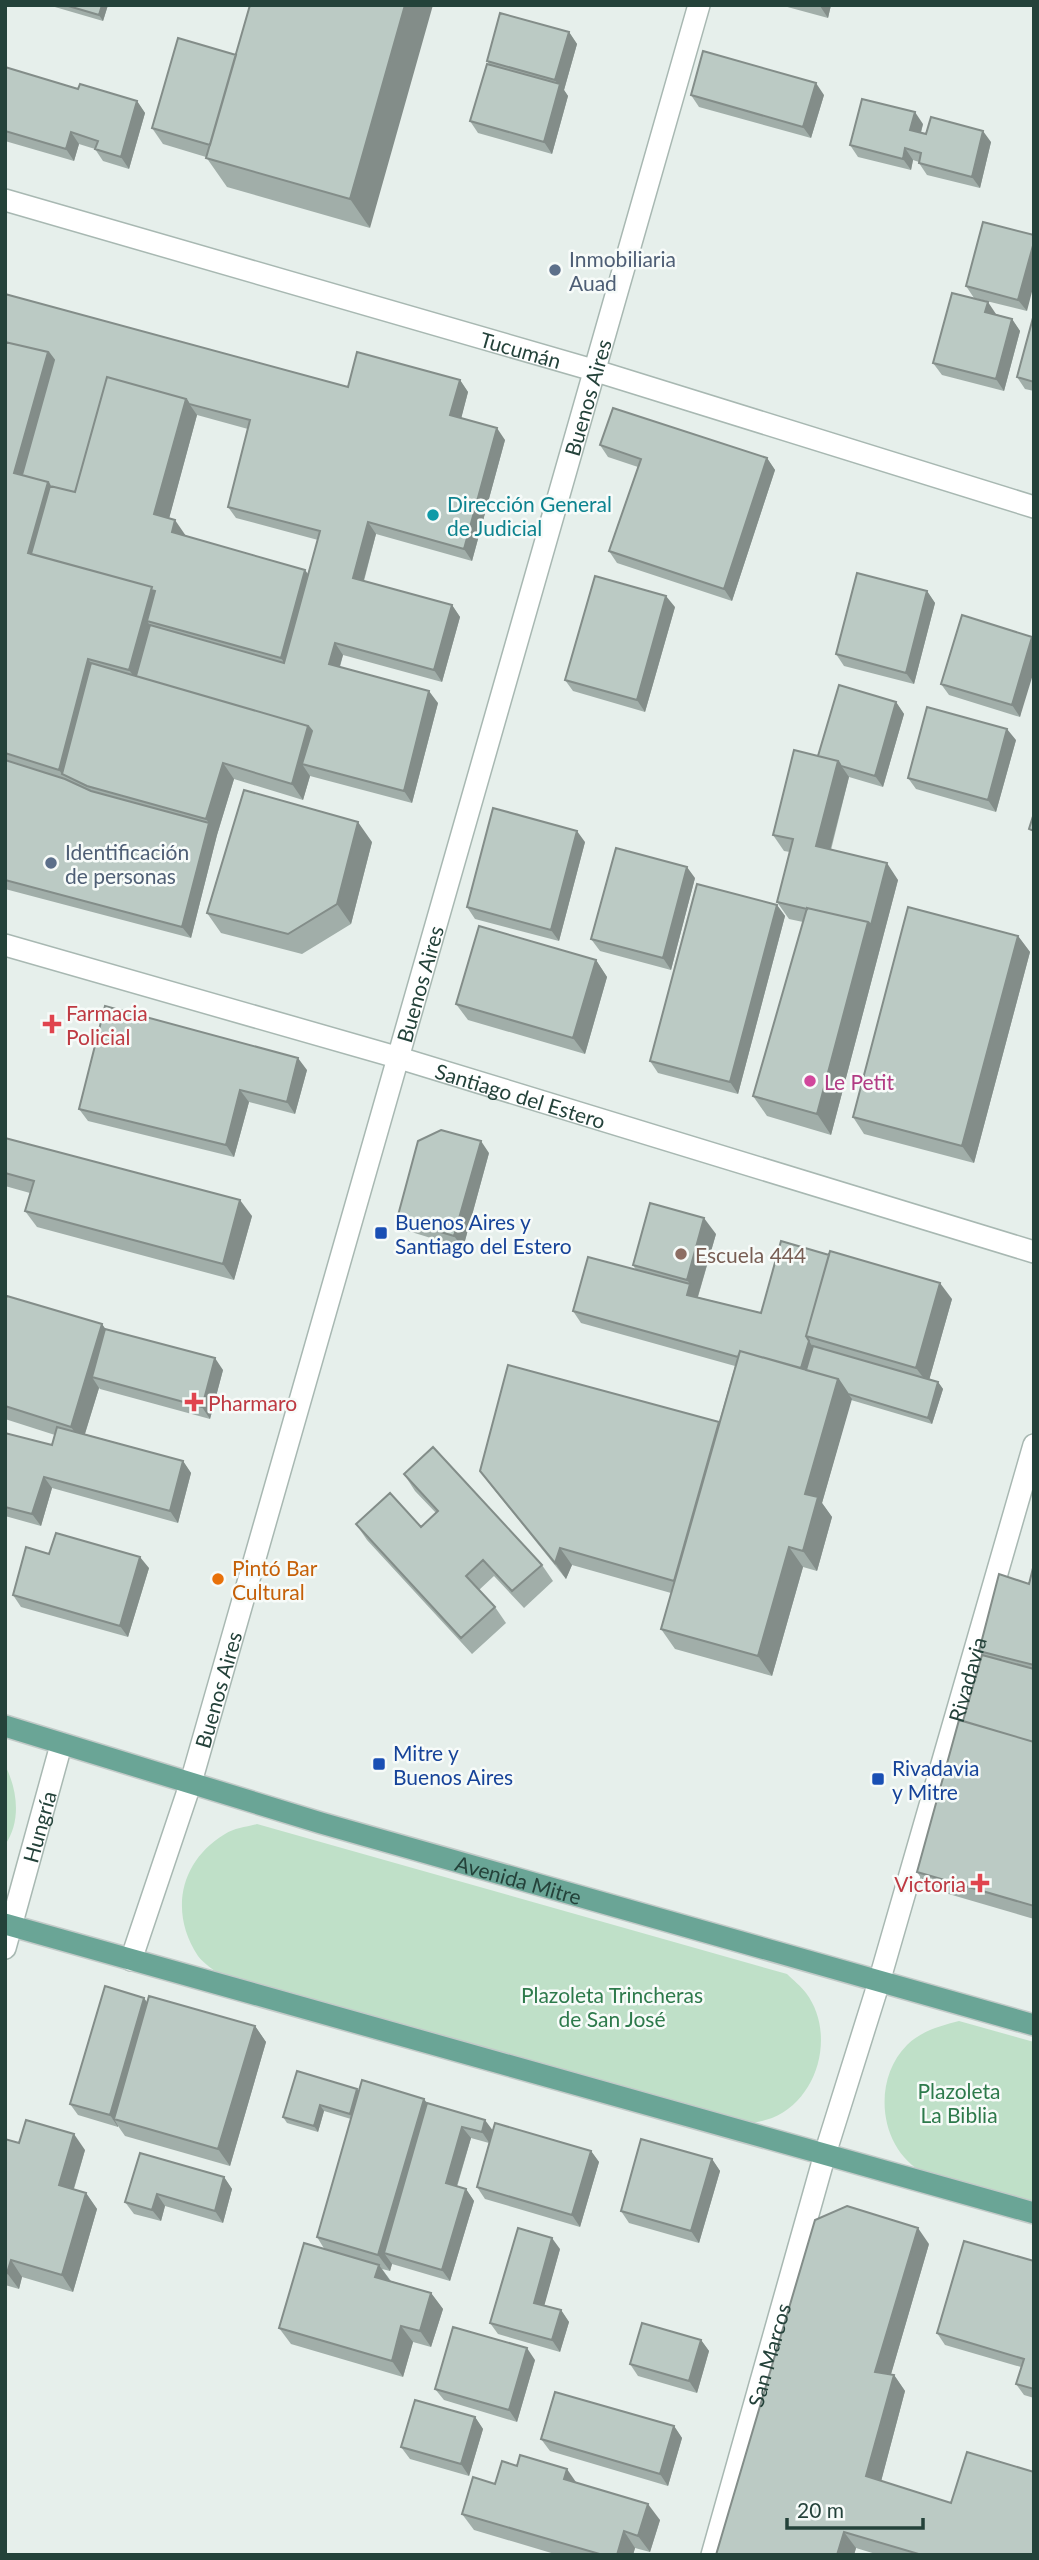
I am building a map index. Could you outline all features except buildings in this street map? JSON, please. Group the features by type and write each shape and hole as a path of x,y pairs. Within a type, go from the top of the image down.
{"main road":[{"name":"Avenida Mitre","path":"5,1726 321,1823 1034,2025"},
{"path":"8,1925 1034,2213"}],"street":[{"name":"Buenos Aires","path":"131,1960 191,1782 699,5"},
{"name":"Tucumán","path":"5,200 593,370 1034,507"},
{"name":"Santiago del Estero","path":"5,945 397,1057 1034,1252"},
{"name":"Rivadavia","path":"825,2154 880,1982 1034,1445"},
{"name":"Hungría","path":"5,1948 8,1925 61,1745"},
{"name":"San Marcos","path":"712,2555 825,2154"}],"green space":[{"path":"5,1765 15,1794 16,1815 5,1845"},
{"name":"Plazoleta Trincheras de San José","path":"257,1824 787,1974 806,1993 815,2009 820,2027 818,2063 811,2081 788,2109 772,2118 746,2125 223,1977 200,1959 189,1939 182,1905 184,1889 189,1873 210,1845 229,1832"},
{"name":"Plazoleta La Biblia","path":"959,2021 1034,2042 1034,2205 926,2174 910,2163 898,2149 890,2133 885,2114 885,2096 888,2077 896,2060 918,2036"}],"place":[{"name":"Inmobiliaria Auad","path":"555,270"},
{"name":"Dirección General de Judicial","path":"433,515"},
{"name":"Identificación de personas","path":"51,863"},
{"name":"Farmacia Policial","path":"52,1024"},
{"name":"Le Petit","path":"810,1081"},
{"name":"Buenos Aires y Santiago del Estero","path":"381,1233"},
{"name":"Escuela 444","path":"681,1254"},
{"name":"Pharmaro","path":"194,1402"},
{"name":"Pintó Bar Cultural","path":"218,1579"},
{"name":"Mitre y Buenos Aires","path":"379,1764"},
{"name":"Rivadavia y Mitre","path":"878,1779"},
{"name":"Victoria","path":"980,1883"}]}
